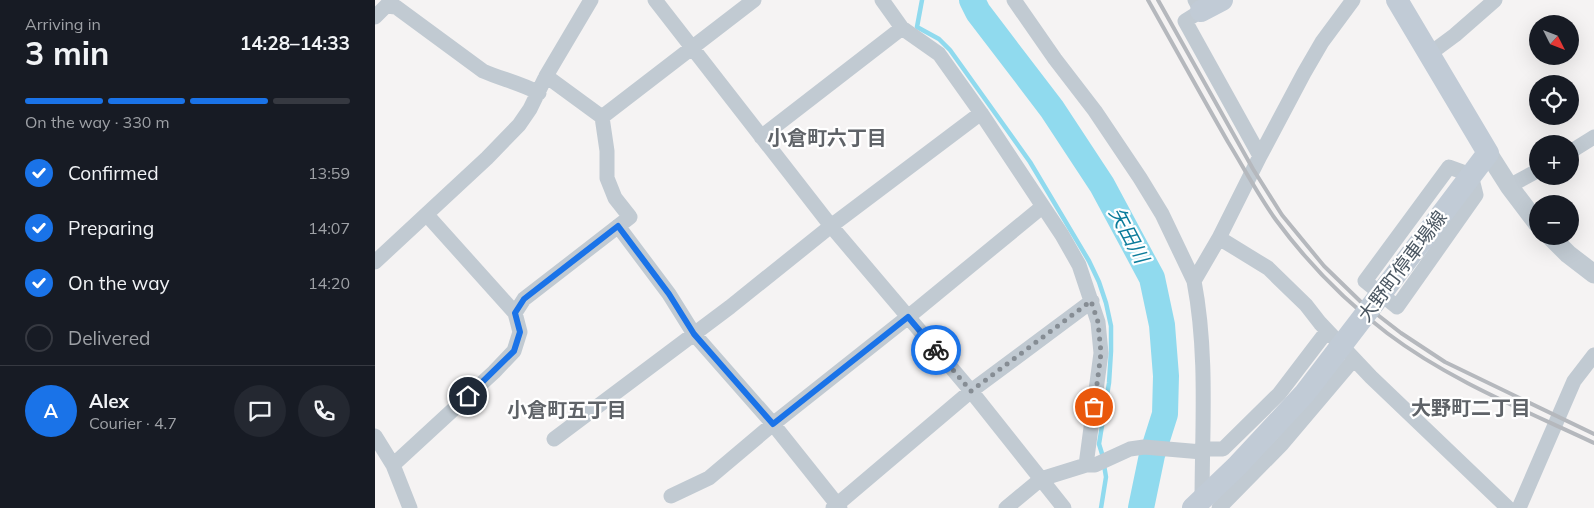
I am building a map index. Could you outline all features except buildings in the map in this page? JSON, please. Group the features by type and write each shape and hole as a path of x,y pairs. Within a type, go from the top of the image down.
{"main road":[{"path":"1198,6 1222,0"},
{"path":"1397,0 1488,153"},
{"name":"大野町停車場線","path":"1193,508 1242,461 1305,393 1488,153"}],"street":[{"path":"375,262 487,158 519,124 531,109 546,76 591,0"},
{"path":"655,0 831,226 971,391 1064,508"},
{"path":"602,118 754,0"},
{"path":"882,0 903,28 939,54 981,113 1062,235 1079,265 1098,322 1101,353 1087,465"},
{"path":"1014,0 1055,59 1095,111 1140,178 1161,214 1194,281 1203,345 1198,451 1202,508"},
{"path":"1194,281 1219,238 1260,156 1322,42 1353,0"},
{"path":"1428,55 1455,35 1495,0"},
{"path":"375,17 386,6 396,7 483,70 494,76 520,83 539,93"},
{"path":"1198,6 1185,21 1260,156"},
{"path":"761,138 903,28"},
{"path":"515,313 524,299 630,217 615,198 607,178 607,151 602,118 546,76"},
{"path":"554,439 981,113"},
{"path":"1579,146 1594,137"},
{"path":"1488,153 1529,212"},
{"path":"1449,167 1471,175 1476,195 1397,307 1365,281 1449,167"},
{"path":"1509,186 1529,175"},
{"path":"671,496 709,478 1042,207"},
{"path":"393,465 494,372 514,351 520,332 515,313 427,215"},
{"path":"618,226 669,294 694,334 773,424 837,507 971,391 1091,301"},
{"path":"1219,238 1268,268 1306,305 1327,331 1371,377 1509,508"},
{"path":"1559,245 1594,274"},
{"path":"1007,508 1041,479 1087,465 1095,465 1130,449 1144,447 1198,451 1223,449 1279,394 1327,331"},
{"path":"1519,508 1574,381 1594,355"},
{"path":"1219,508 1282,444 1354,359"},
{"path":"375,436 393,465 410,508"}],"waterway":[{"path":"922,0 917,27 939,39 950,50 1030,162 1089,261 1099,282 1111,326 1109,383 1099,444 1103,457"},
{"name":"矢田川","path":"972,0 978,12 1052,109 1102,185 1152,278 1162,325 1166,376 1165,414 1152,455 1141,508"},
{"path":"1101,508 1106,477 1104,465"}],"railway":[{"path":"1148,0 1263,201 1288,236 1327,280 1356,308 1411,350 1461,380 1594,443"},
{"path":"1158,0 1253,169 1282,215 1324,266 1361,302 1401,333 1445,362 1594,434"}],"way so far":[{"path":"936,350 971,391 1091,301 1098,322 1101,353 1094,407"}],"district":[{"name":"小倉町六丁目","path":"827,138"},
{"name":"大野町二丁目","path":"1471,408"},
{"name":"小倉町五丁目","path":"567,410"}],"route":[{"path":"468,396 514,351 520,332 515,313 524,299 618,226 669,294 694,334 773,424 908,317 936,350"}]}
